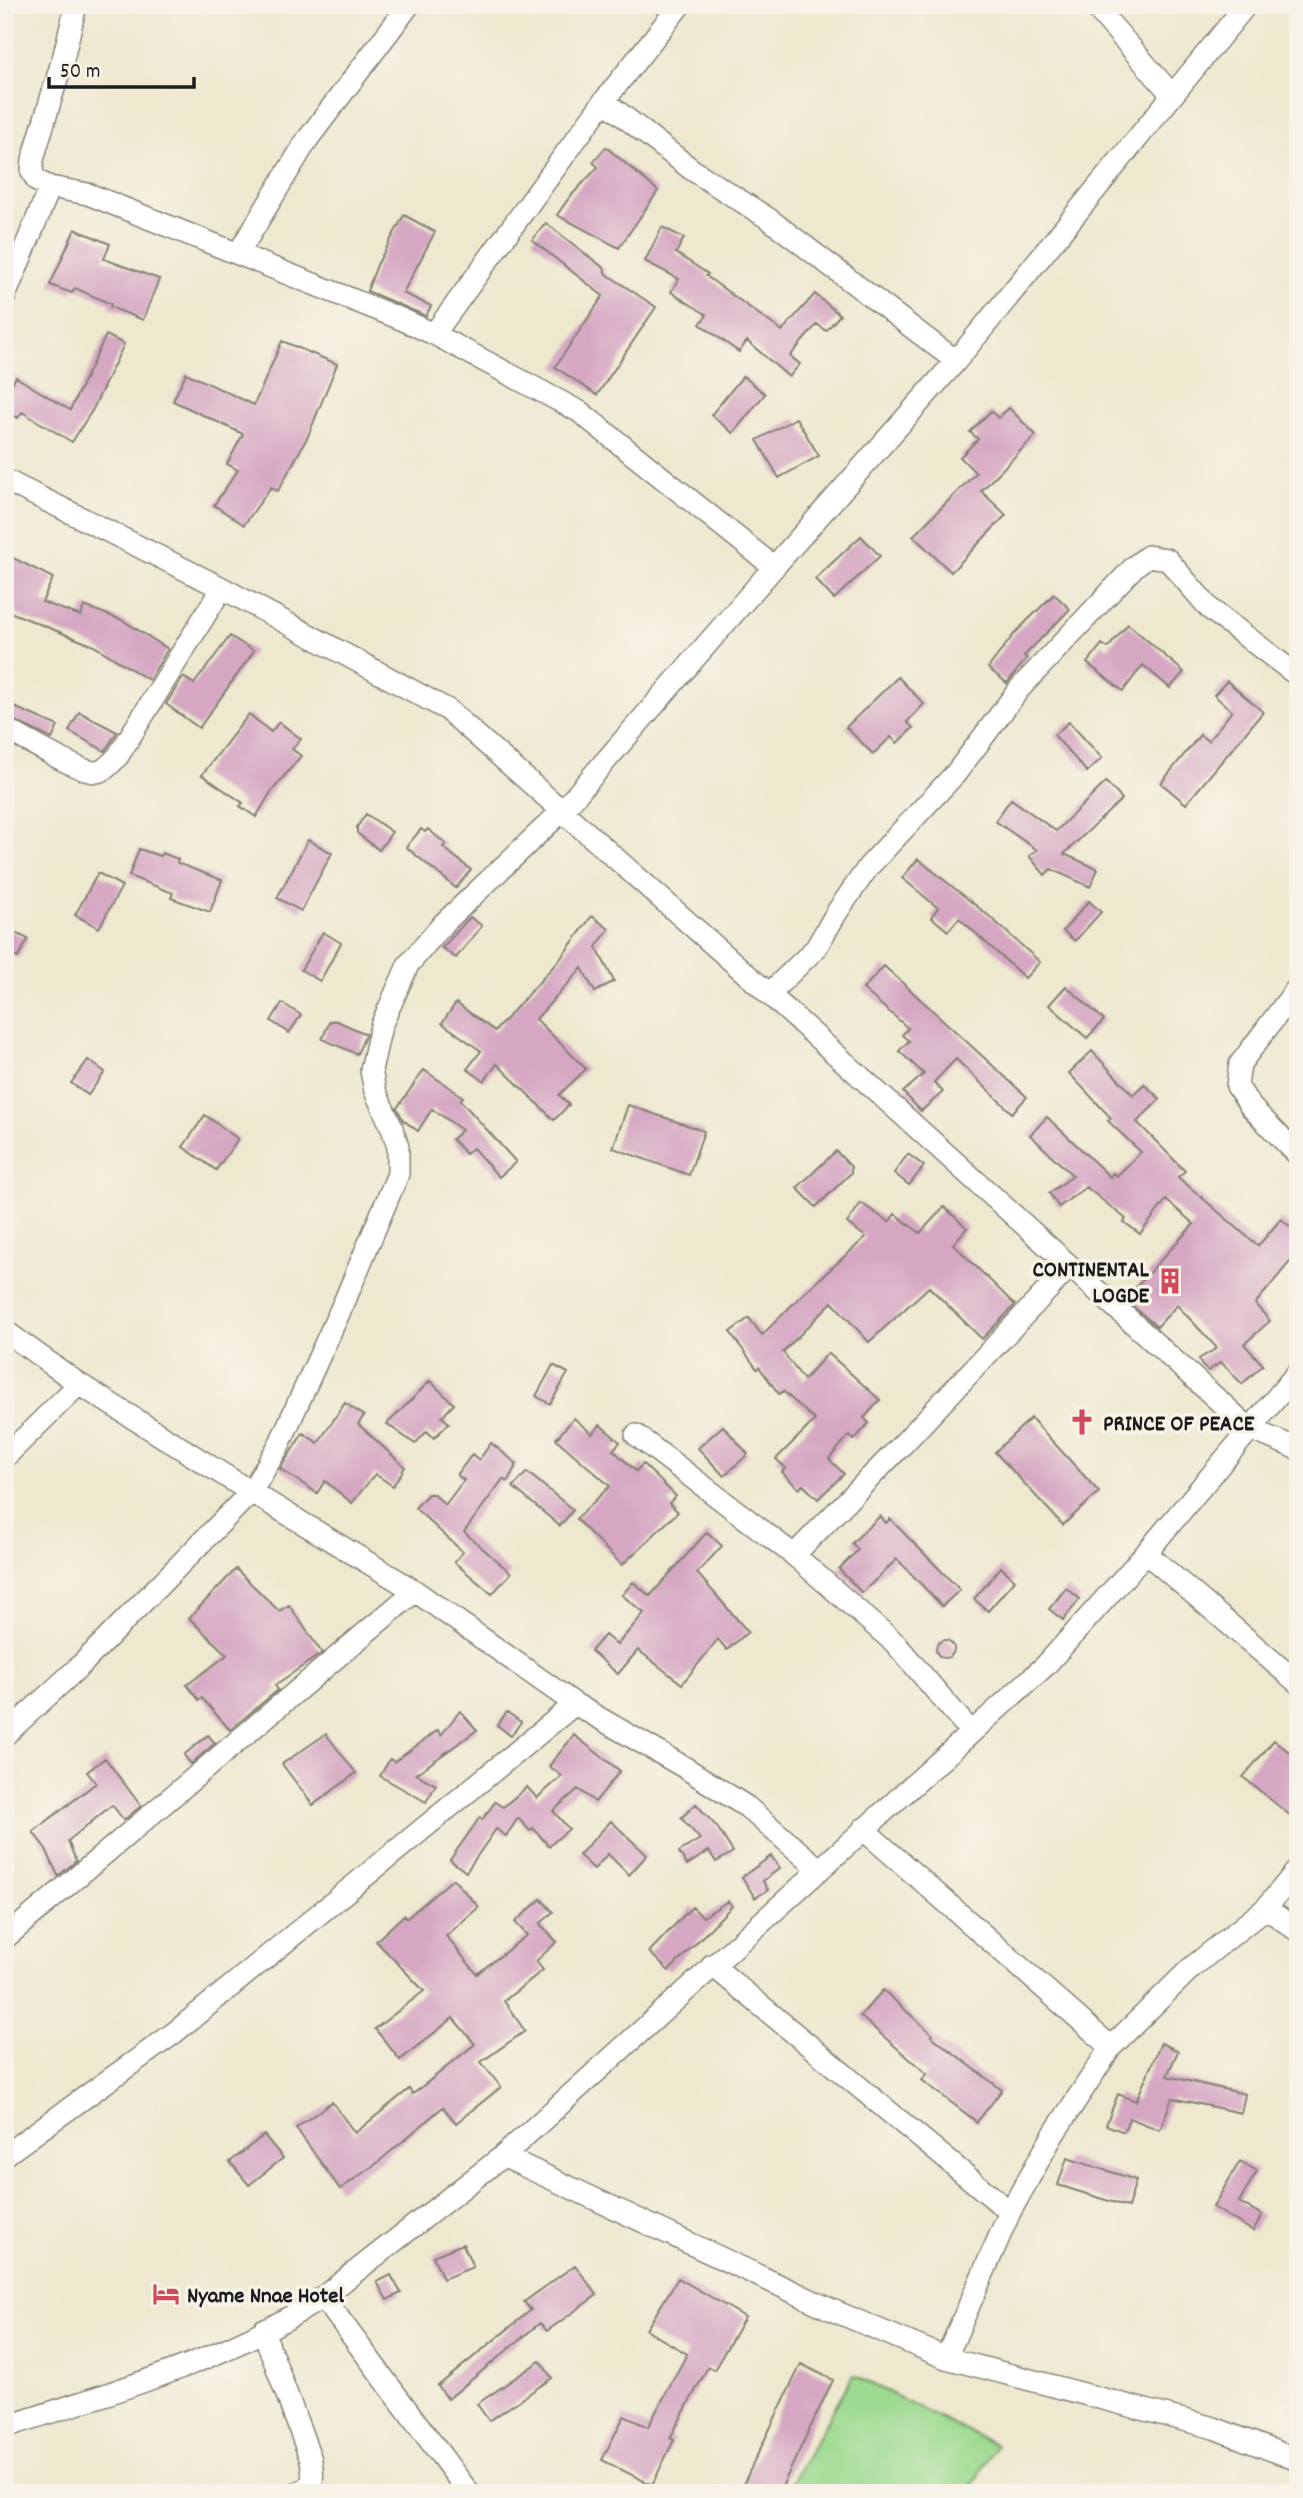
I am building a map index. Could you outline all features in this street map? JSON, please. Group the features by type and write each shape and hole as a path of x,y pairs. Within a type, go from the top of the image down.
{"street":[{"path":"76,5 33,159 32,172 37,181 50,187 88,194 434,334 580,412 774,567"},
{"path":"434,334 604,101 680,5"},
{"path":"1094,5 1172,94"},
{"path":"5,1735 82,1664 251,1492 278,1447 321,1357 398,1174 398,1147 375,1091 371,1070 381,1026 408,965 443,924 563,810 956,361 1246,5"},
{"path":"238,254 307,140 361,70 396,9"},
{"path":"604,101 691,169 769,219 956,361"},
{"path":"5,296 50,187"},
{"path":"5,480 222,588 448,710 769,994 1250,1429 1298,1449"},
{"path":"769,994 816,948 869,866 956,773 1020,688 1135,566 1148,556 1167,559 1210,608 1298,676"},
{"path":"5,729 81,769 94,772 104,769 118,755 222,588"},
{"path":"1298,987 1240,1064 1237,1086 1251,1107 1298,1155"},
{"path":"794,1555 902,1445 1070,1266"},
{"path":"5,1331 79,1384 415,1591 575,1704 747,1807 820,1870"},
{"path":"5,2427 119,2390 211,2356 302,2311 503,2155 1045,1666 1146,1553 1298,1372"},
{"path":"5,1457 79,1384"},
{"path":"636,1435 794,1555 895,1643 971,1732"},
{"path":"1146,1553 1298,1684"},
{"path":"5,1938 415,1591"},
{"path":"5,2155 174,2033 575,1704"},
{"path":"863,1829 1111,2047"},
{"path":"946,2358 1010,2212 1053,2135 1111,2047 1191,1968 1266,1908 1298,1869"},
{"path":"1266,1908 1298,1931"},
{"path":"712,1965 1010,2212"},
{"path":"503,2155 832,2310 946,2358 1214,2428 1298,2460"},
{"path":"323,2297 469,2493"},
{"path":"263,2330 311,2460 314,2477 311,2485 296,2493"}],"green space":[{"path":"853,2375 996,2445 968,2493 786,2493"}],"building":[{"path":"606,147 658,191 619,248 557,215 598,167 593,162"},
{"path":"404,215 435,232 403,293 431,306 426,316 367,291 377,265"},
{"path":"546,223 605,269 605,273 656,307 597,395 555,367 603,296 532,240"},
{"path":"662,227 684,238 676,253 782,331 815,294 840,315 826,331 817,324 790,356 800,364 789,377 747,341 739,352 700,324 707,315 671,292 679,279 645,261"},
{"path":"75,229 110,244 104,259 159,279 143,320 110,307 111,304 75,288 72,293 50,285"},
{"path":"106,335 124,344 93,409 72,442 22,412 18,418 5,411 5,395 16,377 70,410"},
{"path":"282,341 337,364 308,436 278,491 271,487 244,525 214,505 238,470 227,464 243,434 173,401 186,373 254,405"},
{"path":"743,376 765,394 733,433 711,415"},
{"path":"1009,408 1036,435 981,491 1006,515 951,572 913,536 976,473 960,457 978,439 970,432 991,411 998,418"},
{"path":"796,418 819,456 779,478 757,440"},
{"path":"861,536 880,556 834,599 815,579"},
{"path":"5,554 53,578 42,602 81,616 84,606 122,620 168,649 149,680 94,646 5,610"},
{"path":"1054,594 1070,609 1024,656 1027,658 1007,683 988,668 1015,633"},
{"path":"1128,624 1184,672 1170,688 1143,665 1123,691 1087,663 1102,644 1108,648"},
{"path":"230,636 254,651 199,728 166,704 183,677 194,684"},
{"path":"898,677 924,704 907,722 913,728 897,743 891,737 873,754 846,727"},
{"path":"1227,681 1263,712 1186,804 1161,783 1200,735 1208,741 1232,711 1214,695"},
{"path":"5,703 58,726 52,739 5,716"},
{"path":"79,712 117,732 105,751 69,731"},
{"path":"249,714 271,732 279,722 301,739 292,749 301,756 271,792 256,817 240,806 243,803 202,775"},
{"path":"1069,722 1102,758 1087,772 1054,735"},
{"path":"1106,782 1122,799 1064,854 1098,869 1090,887 1051,869 1045,875 1029,856 1037,850 995,821 1011,799 1056,831"},
{"path":"366,814 392,832 379,850 357,833 357,827"},
{"path":"421,829 425,832 428,829 446,844 443,847 471,870 456,888 406,847"},
{"path":"308,840 332,853 301,911 277,898"},
{"path":"139,849 160,856 162,853 178,859 177,863 222,880 210,912 171,898 173,893 129,876"},
{"path":"918,859 989,916 1040,962 1025,978 959,918 948,931 931,917 938,908 902,878"},
{"path":"98,873 122,886 99,928 75,915"},
{"path":"1089,901 1101,912 1075,941 1063,931"},
{"path":"592,916 609,929 596,947 614,981 595,992 582,968 536,1019 586,1069 559,1095 569,1105 554,1120 497,1064 484,1081 467,1069 481,1051 442,1023 456,1003 495,1031 560,959"},
{"path":"470,917 482,926 456,958 442,948"},
{"path":"5,928 28,939 18,958 5,952"},
{"path":"323,932 341,943 320,981 301,970"},
{"path":"884,966 1027,1097 1012,1113 956,1059 934,1082 943,1092 921,1111 903,1092 924,1074 899,1051 909,1041 902,1035 908,1028 863,989"},
{"path":"1066,986 1104,1020 1087,1038 1049,1005"},
{"path":"282,1003 301,1015 289,1033 271,1021"},
{"path":"330,1021 337,1021 366,1034 357,1054 322,1039"},
{"path":"1092,1051 1133,1095 1144,1084 1160,1099 1137,1122 1185,1171 1178,1177 1258,1246 1281,1219 1298,1233 1298,1252 1255,1304 1270,1321 1244,1344 1263,1365 1242,1384 1221,1362 1208,1371 1202,1366 1199,1359 1217,1348 1177,1305 1157,1327 1125,1299 1194,1224 1166,1200 1140,1234 1124,1222 1126,1219 1086,1187 1059,1207 1049,1193 1073,1176 1030,1135 1047,1117 1110,1177 1113,1173 1117,1176 1141,1152 1108,1121 1111,1118 1069,1073"},
{"path":"88,1060 105,1072 88,1095 71,1083"},
{"path":"424,1070 463,1097 460,1100 516,1162 499,1177 473,1148 466,1154 452,1139 462,1130 432,1109 418,1131 403,1120 397,1108"},
{"path":"628,1105 704,1131 689,1175 613,1148"},
{"path":"205,1115 238,1139 216,1170 183,1147"},
{"path":"836,1151 851,1167 851,1173 816,1207 797,1188"},
{"path":"908,1154 924,1166 909,1185 894,1173"},
{"path":"861,1203 889,1222 895,1214 920,1233 944,1207 967,1228 953,1244 1015,1305 982,1339 929,1287 869,1342 832,1302 783,1352 804,1380 828,1353 880,1400 864,1418 869,1423 854,1440 849,1435 829,1459 844,1474 818,1499 803,1485 799,1489 782,1472 786,1468 776,1459 815,1420 783,1391 779,1394 730,1332 749,1318 762,1335 866,1237 847,1223"},
{"path":"553,1365 568,1373 550,1404 536,1396"},
{"path":"430,1381 454,1404 442,1417 449,1423 434,1438 427,1431 415,1444 387,1424"},
{"path":"345,1403 364,1416 358,1424 405,1467 393,1486 375,1474 352,1503 325,1481 317,1493 280,1469 303,1433 318,1443"},
{"path":"574,1418 592,1434 600,1425 620,1442 613,1450 636,1471 643,1464 676,1496 669,1503 678,1512 622,1565 576,1519 610,1486 556,1439"},
{"path":"1031,1418 1099,1492 1063,1525 995,1452"},
{"path":"723,1426 748,1454 724,1476 698,1448"},
{"path":"491,1443 517,1464 507,1482 503,1479 464,1532 511,1573 492,1594 454,1562 463,1552 415,1508 428,1494 434,1494 445,1505 464,1480 457,1475 472,1454 479,1460"},
{"path":"527,1472 573,1510 560,1526 513,1487"},
{"path":"880,1516 886,1523 890,1519 960,1590 942,1606 897,1559 862,1593 839,1569 858,1550 852,1543"},
{"path":"707,1532 722,1546 697,1573 748,1632 727,1650 718,1639 682,1684 638,1650 618,1674 591,1651 605,1635 617,1645 644,1613 622,1595 633,1582 650,1596"},
{"path":"1001,1567 1015,1580 988,1611 974,1599"},
{"path":"236,1569 279,1611 289,1605 322,1653 275,1685 278,1690 230,1730 187,1685 227,1655 189,1618"},
{"path":"1066,1588 1080,1599 1063,1620 1049,1609"},
{"path":"945,1640 951,1643 954,1649 951,1655 945,1658 939,1655 936,1649 939,1643"},
{"path":"460,1711 477,1730 416,1774 436,1785 426,1802 380,1776 390,1759 394,1762 438,1730 441,1735"},
{"path":"507,1712 521,1722 511,1736 497,1725"},
{"path":"326,1734 356,1773 313,1805 282,1764"},
{"path":"208,1735 215,1743 191,1764 184,1755"},
{"path":"574,1735 620,1771 595,1802 578,1789 553,1811 569,1829 549,1846 533,1828 530,1831 518,1818 506,1836 496,1829 466,1872 450,1860 480,1817 482,1820 495,1802 503,1807 527,1787 537,1798 562,1776 549,1766"},
{"path":"1274,1740 1298,1759 1298,1822 1243,1777"},
{"path":"105,1758 141,1806 124,1820 112,1805 68,1841 76,1861 58,1876 46,1849 33,1832 96,1783 87,1772"},
{"path":"696,1804 717,1827 733,1852 716,1862 709,1851 687,1865 679,1852 700,1839 681,1818"},
{"path":"611,1821 647,1855 629,1875 608,1854 594,1869 579,1855"},
{"path":"771,1856 780,1868 763,1881 768,1890 755,1898 742,1877"},
{"path":"453,1879 479,1907 446,1936 477,1974 527,1935 515,1922 541,1899 553,1912 540,1924 557,1942 536,1961 543,1970 504,2001 525,2031 481,2062 501,2087 456,2123 443,2107 376,2164 340,2189 296,2128 332,2102 355,2133 409,2089 413,2094 475,2044 453,2018 400,2060 375,2029 424,1991 376,1941 404,1915 407,1918"},
{"path":"728,1901 732,1906 669,1971 649,1952 692,1907 703,1917"},
{"path":"883,1990 933,2035 931,2036 1002,2090 977,2122 922,2080 927,2074 860,2016"},
{"path":"1161,2043 1178,2051 1167,2076 1245,2094 1241,2113 1172,2098 1160,2130 1129,2118 1124,2132 1106,2125 1118,2094 1136,2101"},
{"path":"264,2135 283,2158 249,2185 230,2162"},
{"path":"1067,2158 1136,2180 1128,2207 1058,2185"},
{"path":"1240,2161 1257,2171 1239,2202 1262,2215 1253,2231 1213,2207"},
{"path":"463,2244 473,2267 443,2279 433,2256"},
{"path":"575,2265 597,2295 547,2331 540,2323 448,2399 438,2386 531,2310 524,2302"},
{"path":"391,2275 401,2293 387,2300 377,2282"},
{"path":"678,2278 745,2317 714,2370 708,2367 670,2438 674,2440 652,2485 602,2460 624,2416 648,2427 687,2354 646,2330"},
{"path":"540,2361 552,2378 489,2421 477,2404"},
{"path":"801,2364 833,2380 779,2493 739,2493"}],"place":[{"name":"CONTINENTAL LOGDE","path":"1170,1281"},
{"name":"PRINCE OF PEACE","path":"1082,1422"},
{"name":"Nyame Nnae Hotel","path":"166,2294"}]}
